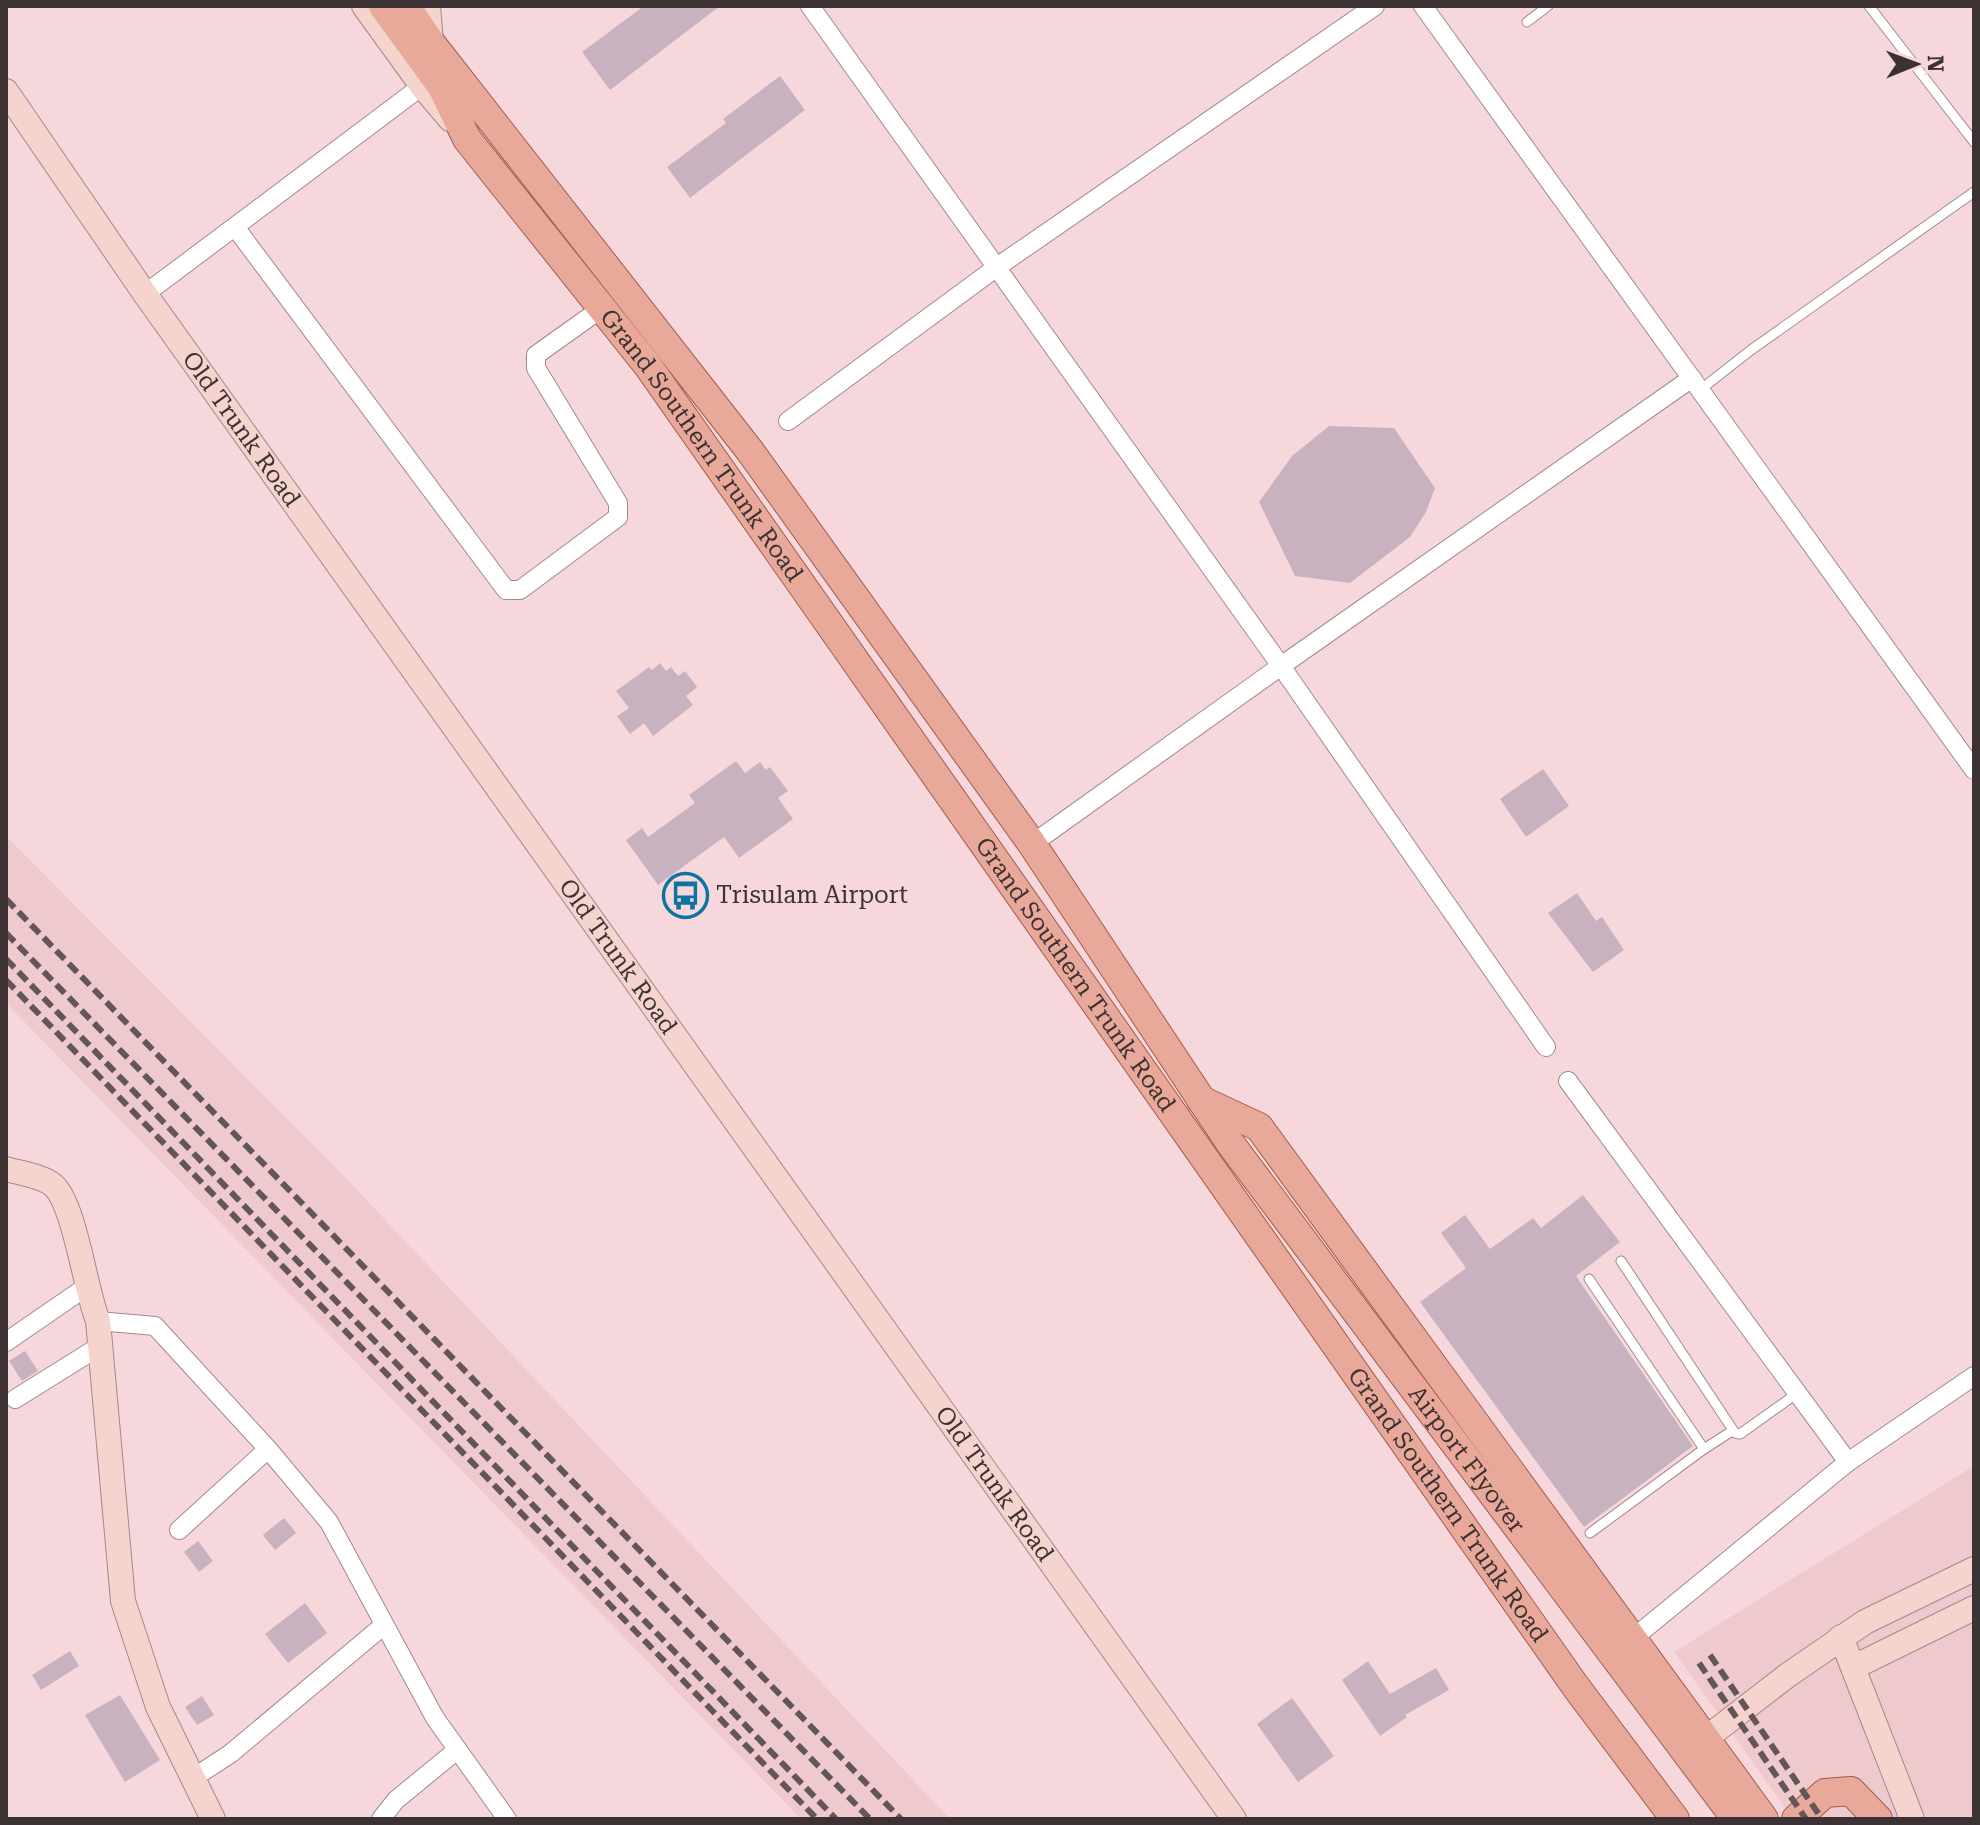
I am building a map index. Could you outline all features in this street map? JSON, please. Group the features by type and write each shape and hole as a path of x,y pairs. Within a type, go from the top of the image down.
{"main road":[{"name":"Grand Southern Trunk Road","path":"393,10 431,43 750,451 1032,844 1200,1100"},
{"name":"Grand Southern Trunk Road","path":"393,10 442,87 467,139 657,379 1576,1687 1675,1819"},
{"name":"Airport Flyover","path":"1200,1100 1736,1819"},
{"path":"1200,1100 1259,1127 1764,1819"},
{"path":"1796,1819 1825,1793 1851,1791 1878,1819"}],"street":[{"path":"364,6 422,86 467,139"},
{"path":"428,6 431,43"},
{"path":"810,6 1281,666 1546,1047"},
{"path":"788,421 997,267 1375,6"},
{"path":"1423,6 1974,770"},
{"path":"145,294 422,86"},
{"name":"Old Trunk Road","path":"6,91 145,294 1234,1819"},
{"path":"235,227 506,590 513,592 520,590 618,517 618,503 534,360 536,355 602,308"},
{"path":"1032,844 1281,666 1696,384"},
{"path":"1568,1081 1848,1462"},
{"path":"6,1169 52,1184 63,1198 98,1321 123,1601 158,1707 213,1819"},
{"path":"6,1342 86,1287"},
{"path":"98,1321 155,1326 268,1449 329,1522 435,1718 507,1819"},
{"path":"15,1399 100,1346"},
{"path":"1631,1640 1848,1462 1974,1376"},
{"path":"179,1530 268,1449"},
{"path":"1705,1739 1841,1637 1865,1622 1974,1569"},
{"path":"1854,1667 1974,1608"},
{"path":"193,1778 230,1754 384,1625"},
{"path":"1841,1637 1912,1819"},
{"path":"381,1819 396,1800 457,1750"}],"lane":[{"path":"1527,22 1548,6"},
{"path":"1869,6 1974,142"},
{"path":"1696,384 1751,350 1974,192"},
{"path":"1621,1261 1732,1431 1740,1434 1799,1392"},
{"path":"1589,1279 1704,1449"},
{"path":"1590,1533 1732,1431"}],"shaded area":[{"path":"6,836 340,1172 950,1819 801,1819 6,1003"},
{"path":"1974,1466 1974,1819 1793,1819 1674,1652"}],"building":[{"path":"644,6 720,6 610,90 582,52"},
{"path":"780,76 805,110 690,198 667,167 726,123 723,119"},
{"path":"1329,426 1394,428 1435,488 1426,512 1410,537 1350,583 1295,576 1259,502 1292,456"},
{"path":"660,663 666,671 671,667 678,676 685,671 697,687 686,696 693,705 653,736 644,723 630,734 617,716 629,708 616,691 649,667 652,670"},
{"path":"736,761 745,773 760,762 766,770 770,767 788,791 778,798 793,819 739,858 724,837 658,885 626,840 642,828 648,837 695,803 689,795"},
{"path":"1543,769 1569,806 1526,837 1500,799"},
{"path":"1577,893 1596,921 1602,917 1624,950 1593,972 1548,913"},
{"path":"1583,1195 1620,1242 1576,1276 1693,1446 1584,1527 1420,1302 1466,1268 1441,1233 1465,1215 1490,1249 1533,1218 1541,1228"},
{"path":"25,1351 38,1371 22,1381 9,1361"},
{"path":"284,1518 296,1533 275,1550 263,1535"},
{"path":"198,1541 213,1561 199,1572 184,1552"},
{"path":"305,1603 327,1633 288,1663 265,1634"},
{"path":"70,1651 79,1666 41,1690 32,1675"},
{"path":"1368,1661 1390,1694 1436,1668 1449,1690 1405,1715 1407,1717 1380,1736 1342,1680"},
{"path":"120,1695 160,1760 125,1782 85,1715"},
{"path":"202,1696 214,1715 197,1725 185,1707"},
{"path":"1292,1698 1334,1756 1298,1782 1257,1724"}],"railway":[{"path":"6,899 901,1819"},
{"path":"6,933 870,1819"},
{"path":"6,959 836,1819"},
{"path":"6,980 817,1819"},
{"path":"1710,1655 1822,1819"},
{"path":"1699,1663 1806,1819"}],"place":[{"name":"Trisulam Airport","path":"685,895"}]}
